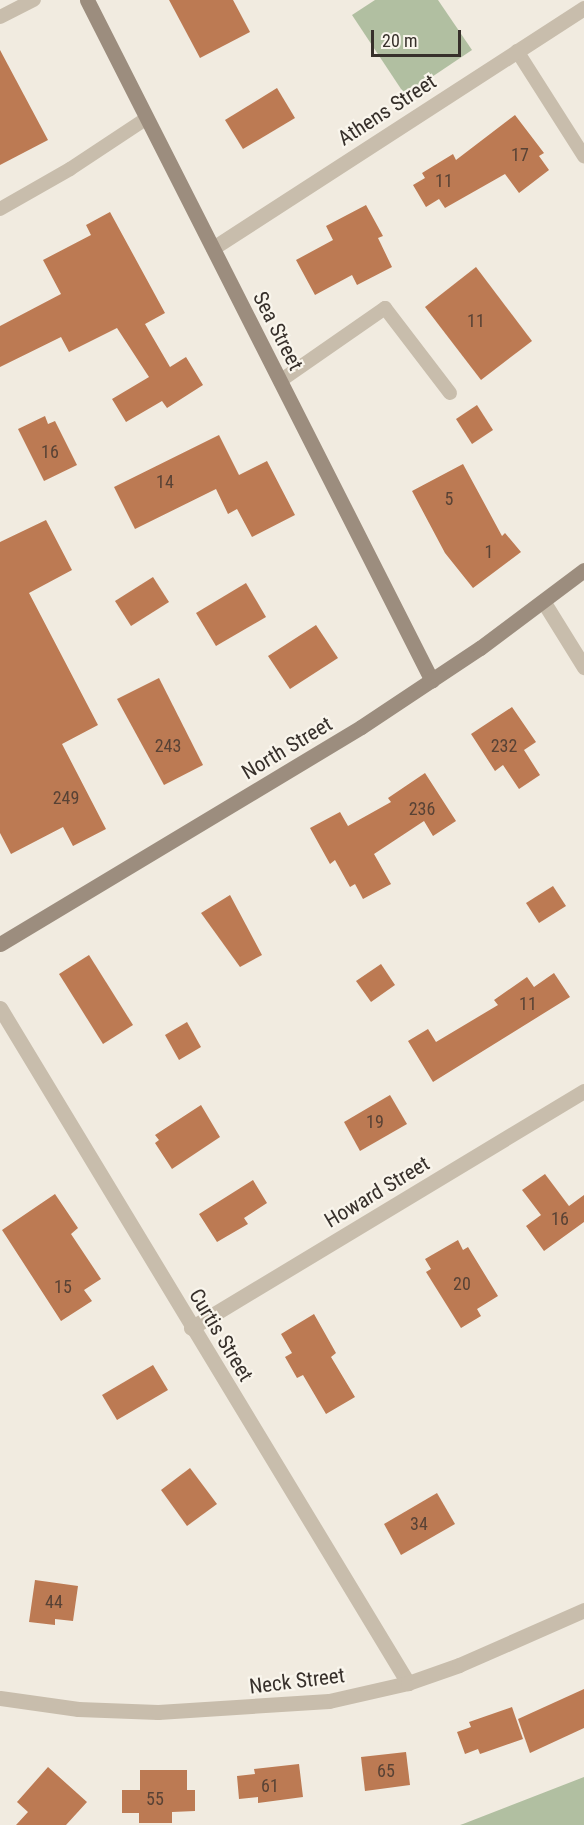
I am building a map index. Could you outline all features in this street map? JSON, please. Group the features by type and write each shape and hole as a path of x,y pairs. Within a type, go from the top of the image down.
{"street":[{"name":"Sea Street","path":"87,0 432,681"},
{"name":"Athens Street","path":"213,248 584,8"},
{"name":"North Street","path":"0,944 156,852 432,681 584,570"},
{"path":"543,601 584,667"},
{"name":"Curtis Street","path":"0,1008 191,1328 408,1683"},
{"name":"Howard Street","path":"191,1328 584,1091"},
{"name":"Neck Street","path":"0,1698 78,1709 217,1710 329,1701 408,1683 459,1665 584,1610"}],"lane":[{"path":"0,17 34,0"},
{"path":"517,51 584,156"},
{"path":"0,209 70,170 147,118"},
{"path":"280,381 385,308 450,393"}],"green space":[{"path":"375,0 438,0 472,50 405,95 352,15"},
{"path":"584,1777 584,1825 460,1825 463,1824"}],"building":[{"path":"169,0 233,0 250,32 200,58"},
{"path":"0,50 48,140 0,165"},
{"path":"277,88 295,118 243,149 225,120"},
{"path":"515,115 544,153 539,156 549,170 519,193 505,174 445,208 439,199 426,207 413,185 425,178 422,173 453,154 456,160"},
{"path":"366,205 383,236 378,238 392,267 357,285 352,275 315,295 296,260 333,240 326,226"},
{"path":"110,212 165,313 145,324 170,367 186,357 203,385 167,408 162,401 126,422 112,399 149,377 117,328 69,352 61,337 0,367 0,326 61,294 43,260 91,235 86,225"},
{"path":"476,267 532,341 481,380 425,307"},
{"path":"477,405 493,430 472,444 456,419"},
{"path":"45,416 48,424 55,421 77,465 44,481 18,429"},
{"path":"219,435 239,475 267,461 295,515 252,537 237,509 228,514 216,489 135,529 114,487"},
{"path":"463,464 502,536 505,533 521,552 473,588 445,553 412,491"},
{"path":"46,520 72,570 29,593 98,725 62,744 106,829 73,846 63,827 11,854 0,833 0,542"},
{"path":"153,577 169,602 131,626 115,601"},
{"path":"246,583 266,617 216,646 196,613"},
{"path":"316,625 338,658 290,689 268,656"},
{"path":"159,678 203,765 164,785 117,699"},
{"path":"512,707 536,742 524,750 540,775 519,789 503,765 495,771 471,734"},
{"path":"425,773 456,821 433,836 424,821 374,854 391,884 363,899 355,884 350,887 335,860 330,864 310,828 340,812 348,826 391,802 388,798"},
{"path":"553,886 566,906 539,923 526,903"},
{"path":"230,895 262,955 240,967 201,913"},
{"path":"89,955 133,1025 103,1044 59,974"},
{"path":"381,964 395,985 371,1002 356,981"},
{"path":"554,973 570,997 433,1082 408,1041 428,1029 436,1042 498,1005 494,1000 527,977 534,987"},
{"path":"187,1022 201,1047 179,1060 165,1035"},
{"path":"390,1095 407,1124 360,1151 344,1122"},
{"path":"201,1105 220,1137 172,1169 155,1143 159,1140 155,1135"},
{"path":"545,1174 569,1206 584,1195 584,1222 544,1251 526,1226 541,1215 522,1190"},
{"path":"253,1180 267,1203 244,1218 248,1224 217,1242 199,1214"},
{"path":"55,1194 78,1228 71,1234 101,1279 84,1290 92,1301 61,1321 2,1230"},
{"path":"458,1240 463,1250 468,1247 498,1296 477,1309 481,1316 461,1328 426,1272 431,1269 425,1259"},
{"path":"314,1314 336,1353 331,1357 355,1397 326,1414 303,1375 297,1378 285,1357 292,1353 281,1334"},
{"path":"153,1365 168,1390 117,1420 102,1395"},
{"path":"190,1468 217,1504 187,1526 161,1490"},
{"path":"437,1493 455,1524 401,1555 384,1524"},
{"path":"35,1580 78,1586 73,1621 55,1619 55,1625 29,1622"},
{"path":"584,1689 584,1728 530,1753 518,1719"},
{"path":"512,1707 523,1739 480,1754 478,1749 465,1754 457,1732 471,1727 469,1722"},
{"path":"406,1752 410,1785 365,1791 361,1757"},
{"path":"299,1764 303,1797 258,1803 258,1797 239,1799 237,1776 255,1774 254,1769"},
{"path":"48,1767 87,1802 66,1825 16,1825 28,1812 17,1802"},
{"path":"140,1770 187,1770 187,1790 195,1790 195,1811 172,1812 172,1823 139,1823 139,1813 122,1813 122,1790 140,1790"}]}
